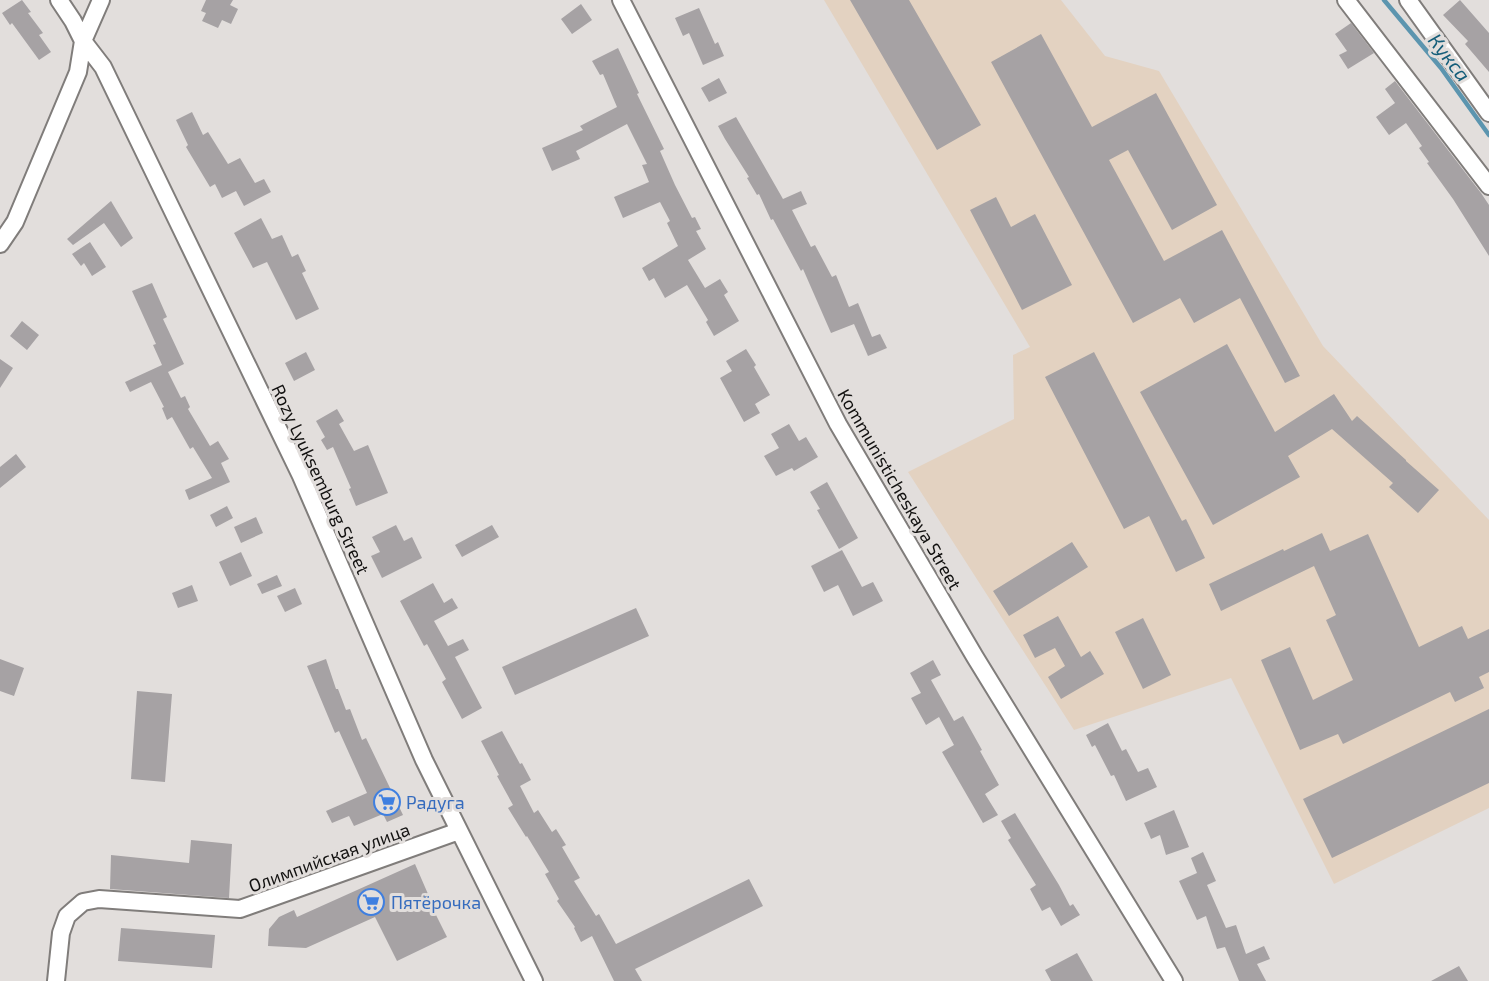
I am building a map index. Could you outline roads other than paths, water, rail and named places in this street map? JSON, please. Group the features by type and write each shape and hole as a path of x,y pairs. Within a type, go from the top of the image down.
{"street":[{"name":"Rozy Lyuksemburg Street","path":"59,0 83,41 103,67 301,476 424,760 534,981"},
{"path":"0,244 15,222 78,72 83,41 101,0"},
{"name":"Kommunisticheskaya Street","path":"621,0 838,424 975,657 1174,981"},
{"path":"1346,0 1489,186"},
{"path":"1408,0 1489,113"},
{"name":"Олимпийская улица","path":"57,981 61,933 67,916 82,902 99,899 240,909 459,831"}],"waterway":[{"name":"Кукса","path":"1384,0 1441,68 1489,135"}],"place":[{"name":"Радуга","path":"387,802"},
{"name":"Пятёрочка","path":"371,902"}]}
